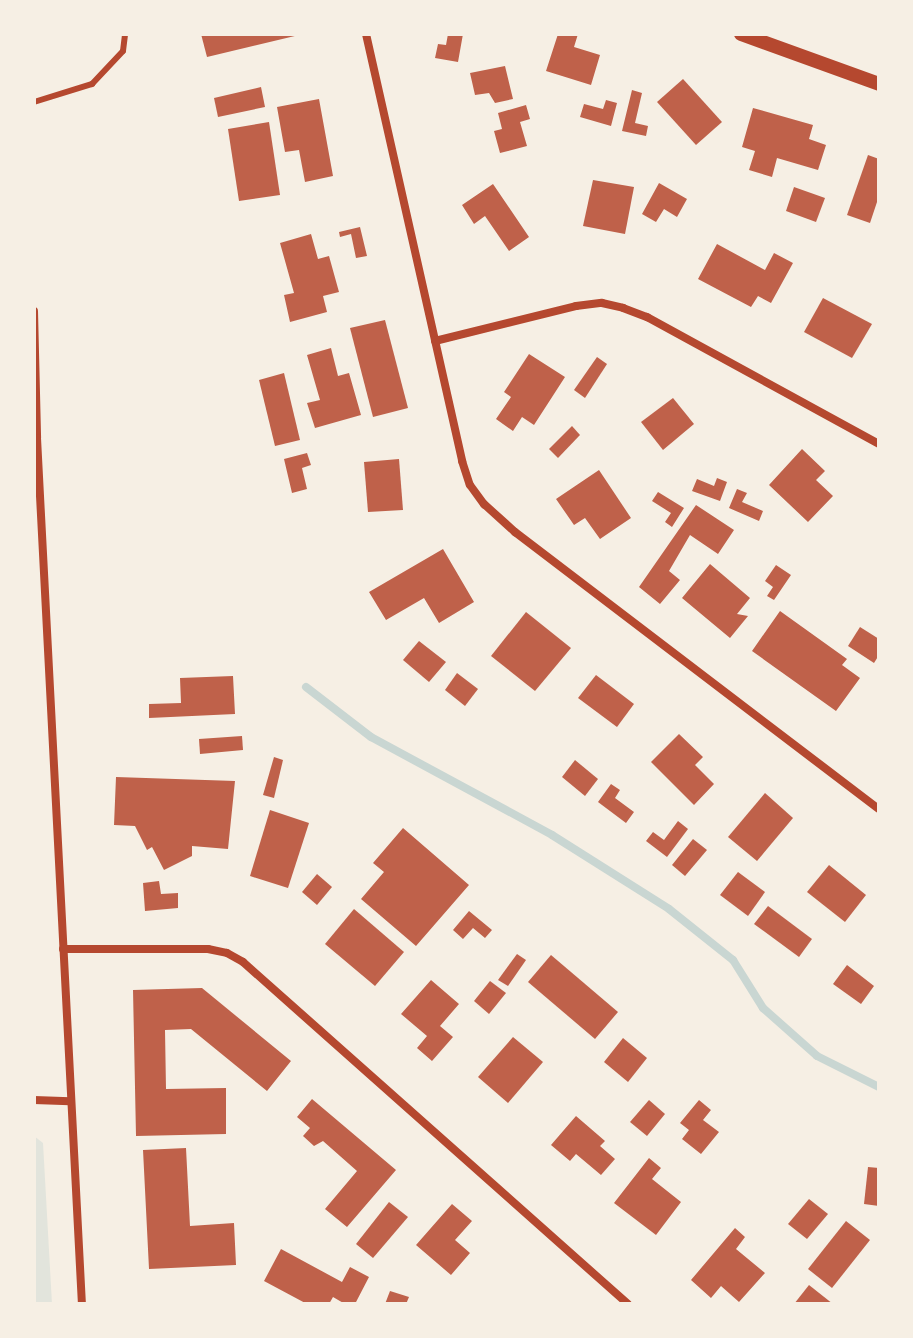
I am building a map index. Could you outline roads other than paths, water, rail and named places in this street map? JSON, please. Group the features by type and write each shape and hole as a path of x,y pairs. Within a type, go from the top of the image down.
{"street":[{"path":"366,34 462,461 470,485 484,504 515,532 879,809"},
{"path":"741,34 879,84"},
{"path":"435,341 576,306 602,303 647,317 879,444"},
{"path":"34,311 36,438 82,1304"},
{"path":"63,949 208,949 227,953 243,962 628,1304"},
{"path":"34,1100 70,1101"}],"lane":[{"path":"34,102 92,84 123,51 125,34"}],"waterway":[{"path":"306,687 371,737 552,835 669,909 733,960 763,1008 817,1056 879,1087"}]}
